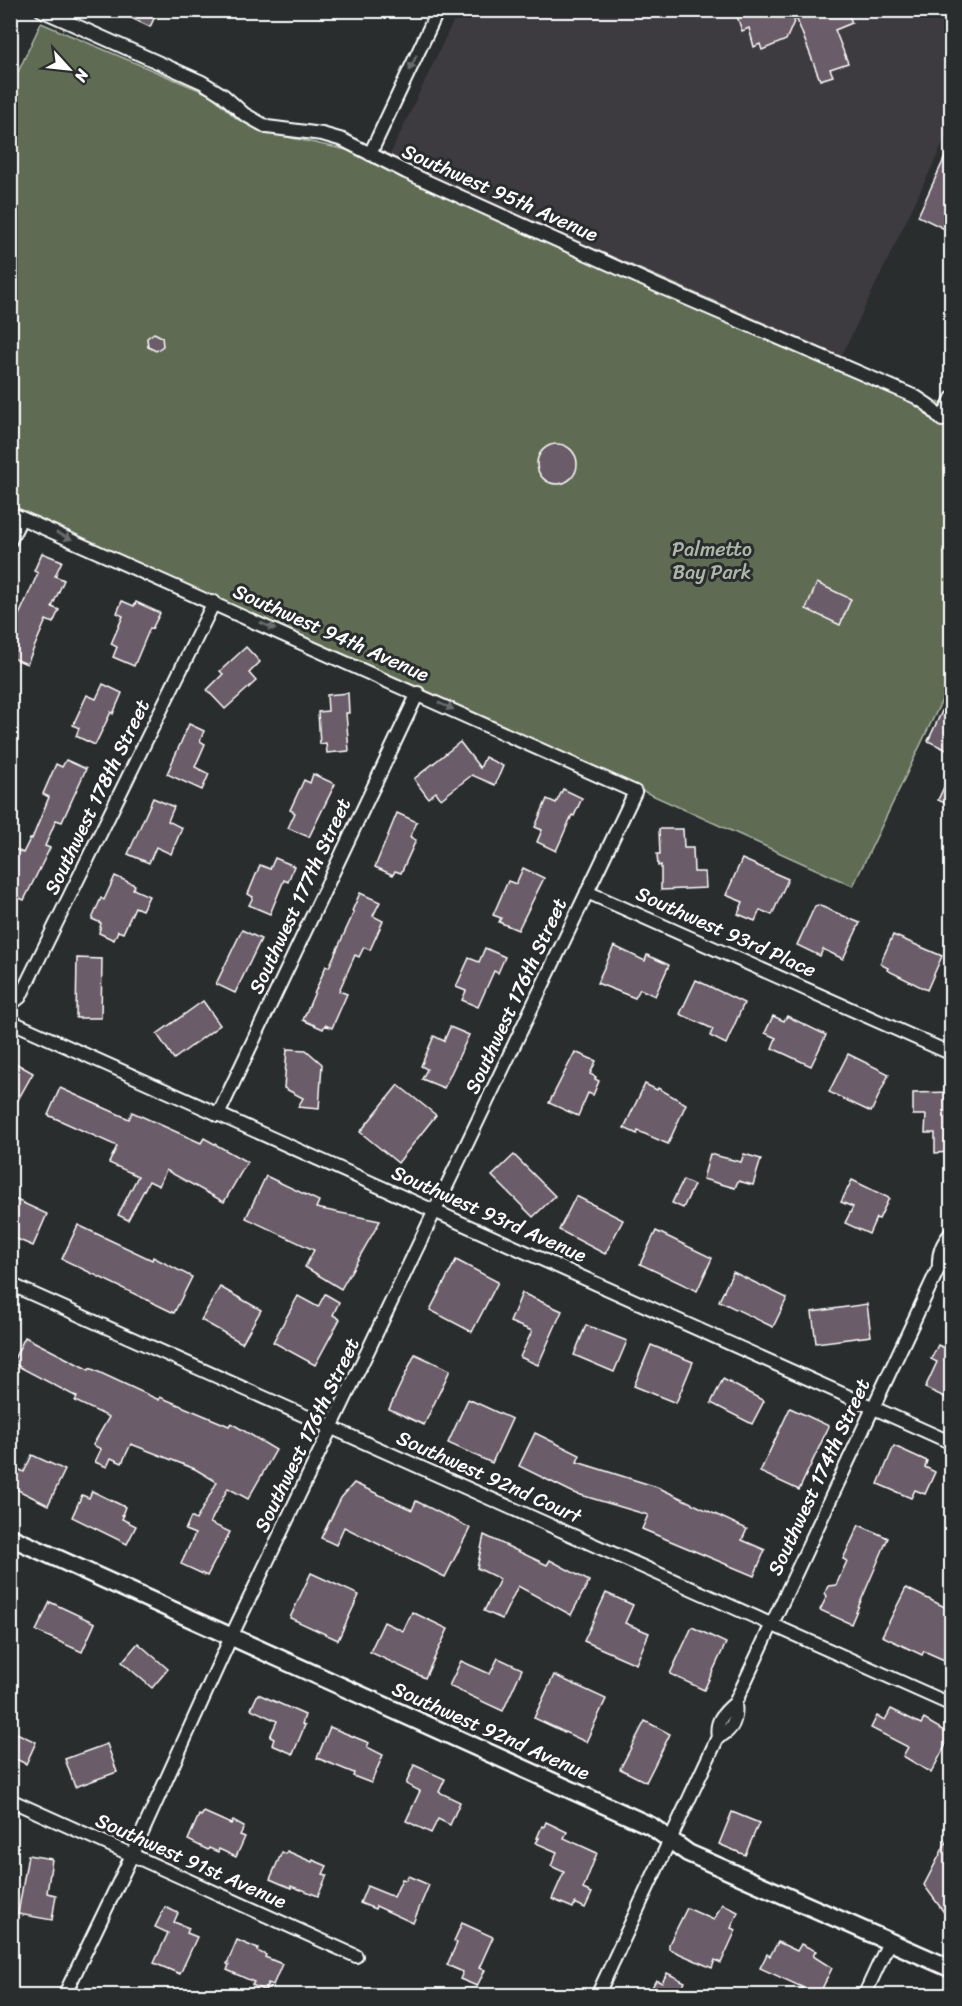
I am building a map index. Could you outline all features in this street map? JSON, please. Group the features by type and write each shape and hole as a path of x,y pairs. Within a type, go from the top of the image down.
{"street":[{"name":"Southwest 95th Avenue","path":"41,10 202,82 223,95 244,114 267,127 333,137 658,286 916,397 928,405 942,420 951,398"},
{"path":"370,154 438,10"},
{"path":"10,541 16,515"},
{"name":"Southwest 94th Avenue","path":"16,515 635,792 587,892"},
{"name":"Southwest 178th Street","path":"10,1005 20,997 214,602"},
{"name":"Southwest 177th Street","path":"218,1116 418,693"},
{"name":"Southwest 93rd Place","path":"587,892 951,1054"},
{"name":"Southwest 176th Street","path":"64,1995 132,1855 231,1637 587,892"},
{"name":"Southwest 93rd Avenue","path":"10,1021 951,1443"},
{"name":"Southwest 174th Street","path":"939,1268 942,1245 951,1232"},
{"name":"Southwest 174th Street","path":"597,1995 718,1737 717,1725 735,1703 939,1268 951,1258"},
{"name":"Southwest 92nd Court","path":"10,1284 951,1705"},
{"name":"Southwest 92nd Avenue","path":"10,1537 651,1826 688,1853 951,1969"},
{"name":"Southwest 91st Avenue","path":"10,1800 356,1956"},
{"path":"864,1995 889,1942"}],"shaded area":[{"path":"458,11 951,11 951,127 841,357 388,159"}],"green space":[{"name":"Palmetto Bay Park","path":"41,23 211,95 237,119 260,131 388,159 841,357 951,408 951,681 853,886 11,505 11,87"}],"building":[{"path":"115,10 158,10 150,27"},
{"path":"735,10 847,10 852,23 835,30 848,63 830,69 833,76 820,80 796,17 786,40 762,50 760,44 754,47 749,28 742,31"},
{"path":"951,144 951,232 918,216"},
{"path":"154,333 162,337 163,346 156,351 148,347 147,338"},
{"path":"557,444 565,445 571,450 576,456 576,472 571,478 565,483 557,484 549,483 543,478 538,472 537,464 538,456 543,450 549,445"},
{"path":"42,553 62,561 55,576 64,580 52,607 59,610 53,623 46,620 27,664 10,657 10,621 15,624 38,573 34,571"},
{"path":"817,583 851,599 840,625 806,609"},
{"path":"122,601 134,606 136,602 160,613 152,629 150,628 134,666 113,657 117,647 111,644 123,616 117,613"},
{"path":"246,647 260,662 249,673 256,681 225,709 207,690 223,674 220,671"},
{"path":"103,684 122,693 95,745 76,736 79,728 73,725 87,695 96,699"},
{"path":"951,692 951,752 928,741"},
{"path":"348,693 349,713 346,713 349,751 327,753 326,743 320,744 318,712 328,711 327,695"},
{"path":"189,724 204,731 200,741 205,744 195,767 209,774 202,790 167,774"},
{"path":"460,742 480,768 485,757 503,766 495,785 472,775 441,799 436,792 428,798 414,779"},
{"path":"66,760 86,769 62,822 56,820 45,846 50,848 24,900 10,894 10,858 15,849 23,853 32,839 49,797 43,794 56,764 62,767"},
{"path":"951,772 951,806 938,800"},
{"path":"313,774 335,784 309,837 288,828 295,813 290,810 304,780 310,783"},
{"path":"563,789 582,798 556,851 537,842 542,830 535,827 547,799 556,803"},
{"path":"153,798 174,807 168,821 182,828 171,854 156,847 149,863 128,854"},
{"path":"397,813 417,822 410,837 416,840 401,873 395,871 393,875 375,867"},
{"path":"659,829 683,829 684,848 693,848 694,872 705,872 706,888 661,890 661,865 658,866 657,854 660,854"},
{"path":"275,858 294,866 288,882 284,880 270,914 249,905 253,897 248,894 260,865 270,869"},
{"path":"742,859 788,879 772,915 760,910 755,921 738,914 743,902 726,895"},
{"path":"523,868 544,878 518,930 499,922 501,918 493,915 508,881 516,884"},
{"path":"115,876 135,885 133,889 149,896 142,910 135,907 123,933 118,931 114,940 99,933 101,923 92,919 101,898 104,900"},
{"path":"360,893 380,902 373,916 383,921 370,950 364,947 359,957 355,955 339,991 347,994 332,1028 325,1025 323,1029 303,1020 326,966 329,967 354,912 352,911"},
{"path":"818,905 860,923 843,959 823,949 820,956 797,945 815,906"},
{"path":"242,930 261,939 235,993 216,984"},
{"path":"893,935 942,956 927,990 887,970 888,968 880,964"},
{"path":"614,946 645,961 647,955 669,965 655,996 640,989 635,998 597,983"},
{"path":"485,948 505,957 498,973 494,971 478,1007 462,1000 466,991 456,987 469,958 479,962"},
{"path":"77,958 102,959 101,1018 76,1018"},
{"path":"696,980 744,1003 726,1044 710,1036 713,1029 680,1014"},
{"path":"203,1001 220,1025 174,1059 157,1034"},
{"path":"773,1016 784,1021 787,1016 826,1035 811,1066 772,1048 776,1038 765,1033"},
{"path":"450,1027 469,1035 444,1088 422,1079 427,1069 421,1066 434,1036 444,1041"},
{"path":"287,1049 306,1050 322,1064 319,1109 298,1107 303,1098 284,1088"},
{"path":"575,1052 596,1061 590,1074 599,1081 593,1095 588,1093 578,1116 549,1103"},
{"path":"848,1054 889,1074 871,1112 829,1092"},
{"path":"10,1060 33,1073 10,1114"},
{"path":"645,1084 657,1090 658,1088 686,1104 668,1144 638,1131 637,1134 624,1128"},
{"path":"398,1085 436,1115 398,1163 360,1132"},
{"path":"60,1088 129,1119 132,1112 201,1143 204,1138 247,1162 224,1202 166,1170 159,1186 149,1181 128,1220 118,1215 138,1176 109,1163 117,1146 48,1115"},
{"path":"951,1092 951,1152 935,1153 935,1133 925,1133 926,1115 913,1115 913,1093"},
{"path":"710,1154 741,1162 744,1154 761,1159 753,1185 738,1181 735,1188 703,1179"},
{"path":"514,1155 555,1196 533,1217 492,1176"},
{"path":"266,1176 319,1201 316,1208 380,1221 341,1289 305,1267 314,1250 246,1218"},
{"path":"683,1180 694,1185 683,1208 672,1203"},
{"path":"852,1180 889,1198 869,1234 845,1223 853,1207 841,1202"},
{"path":"576,1196 623,1220 605,1254 559,1230"},
{"path":"10,1197 47,1214 33,1246 10,1236"},
{"path":"78,1225 152,1260 153,1257 192,1277 174,1313 62,1259"},
{"path":"656,1231 712,1258 697,1291 640,1264"},
{"path":"456,1260 498,1282 472,1332 430,1310"},
{"path":"733,1272 787,1298 773,1327 719,1301"},
{"path":"220,1287 261,1310 242,1343 201,1320"},
{"path":"522,1293 562,1311 538,1365 520,1357 532,1331 510,1322"},
{"path":"325,1294 339,1302 333,1315 340,1319 315,1365 273,1342 298,1296 318,1307"},
{"path":"867,1304 871,1336 816,1343 812,1312"},
{"path":"586,1325 627,1341 614,1372 574,1355"},
{"path":"25,1337 89,1370 90,1368 159,1400 160,1397 229,1426 231,1423 276,1450 248,1499 228,1488 210,1523 230,1532 207,1576 181,1564 195,1534 185,1530 191,1517 196,1520 217,1482 195,1469 131,1444 122,1463 111,1458 107,1467 95,1462 101,1449 93,1445 109,1417 75,1401 77,1397 12,1363"},
{"path":"651,1345 693,1362 676,1403 634,1386"},
{"path":"938,1345 951,1351 951,1400 925,1388 937,1362 931,1359"},
{"path":"415,1354 450,1370 424,1425 389,1409"},
{"path":"723,1379 764,1401 752,1424 711,1403"},
{"path":"468,1399 512,1419 492,1463 448,1443"},
{"path":"790,1408 829,1426 799,1490 760,1472"},
{"path":"535,1433 580,1455 577,1462 657,1487 747,1529 742,1540 765,1550 754,1576 642,1529 648,1515 574,1493 519,1466"},
{"path":"894,1446 927,1461 925,1467 935,1472 925,1494 915,1490 911,1498 878,1484"},
{"path":"32,1455 65,1470 48,1505 10,1486 10,1465 24,1472"},
{"path":"354,1483 412,1510 416,1501 470,1528 445,1577 344,1527 336,1545 321,1538 341,1498"},
{"path":"92,1491 125,1507 122,1519 136,1526 127,1544 72,1517 82,1495 89,1498"},
{"path":"859,1525 888,1538 851,1624 820,1610 827,1596 825,1593 828,1586 836,1585 847,1561 843,1559"},
{"path":"484,1535 547,1565 550,1560 589,1581 571,1615 518,1586 502,1619 484,1611 500,1579 477,1568"},
{"path":"311,1573 359,1595 338,1640 290,1618"},
{"path":"906,1588 951,1610 951,1663 924,1651 922,1655 882,1636"},
{"path":"606,1593 633,1605 625,1623 649,1633 636,1664 584,1641"},
{"path":"50,1602 95,1623 82,1652 36,1631"},
{"path":"412,1612 448,1629 425,1678 370,1652 384,1622 403,1631"},
{"path":"692,1627 726,1643 704,1690 670,1674"},
{"path":"138,1643 168,1669 152,1688 122,1662"},
{"path":"498,1658 522,1669 503,1711 449,1686 461,1661 490,1674"},
{"path":"554,1675 606,1699 586,1742 534,1718"},
{"path":"258,1694 305,1715 302,1724 305,1725 293,1754 272,1745 274,1739 270,1737 277,1721 251,1709"},
{"path":"891,1709 921,1724 924,1719 951,1735 931,1773 903,1756 908,1747 871,1728 877,1716 885,1720"},
{"path":"645,1721 670,1734 646,1782 620,1769"},
{"path":"330,1727 369,1743 367,1747 383,1755 371,1783 353,1776 354,1773 317,1758"},
{"path":"10,1730 36,1742 26,1764 10,1756"},
{"path":"107,1744 117,1772 75,1787 65,1759"},
{"path":"414,1765 445,1779 439,1792 460,1802 450,1825 438,1819 431,1833 406,1821 420,1791 406,1784"},
{"path":"204,1812 244,1827 240,1835 245,1837 236,1857 219,1849 218,1852 209,1848 208,1850 188,1840 199,1815 201,1816"},
{"path":"732,1812 759,1823 745,1855 719,1844"},
{"path":"546,1822 567,1832 564,1838 597,1853 583,1889 592,1893 585,1908 575,1903 573,1908 552,1899 564,1872 551,1866 557,1852 536,1843 542,1826 544,1827"},
{"path":"951,1833 951,1922 924,1885"},
{"path":"287,1851 327,1866 323,1874 327,1875 318,1896 270,1879 282,1852 286,1854"},
{"path":"28,1855 52,1859 47,1893 56,1895 52,1920 18,1914"},
{"path":"408,1876 429,1885 413,1923 376,1906 375,1909 360,1903 367,1886 394,1897 402,1879 406,1880"},
{"path":"722,1904 738,1912 731,1928 736,1930 721,1963 715,1960 712,1968 669,1949 669,1944 687,1908 714,1920"},
{"path":"165,1907 178,1913 174,1922 189,1928 187,1933 197,1937 180,1974 154,1963 168,1933 155,1927"},
{"path":"462,1923 493,1937 479,1968 485,1970 477,1986 460,1979 463,1972 447,1965 457,1943 454,1941"},
{"path":"237,1940 258,1949 257,1951 266,1955 265,1957 282,1964 273,1985 268,1983 265,1991 252,1985 254,1982 227,1970 229,1965 227,1964"},
{"path":"778,1942 797,1951 801,1944 816,1951 813,1956 832,1968 819,1995 798,1995 802,1987 760,1968 767,1954 770,1956"},
{"path":"667,1973 685,1982 680,1992 687,1995 648,1995 656,1980 662,1983"}]}
